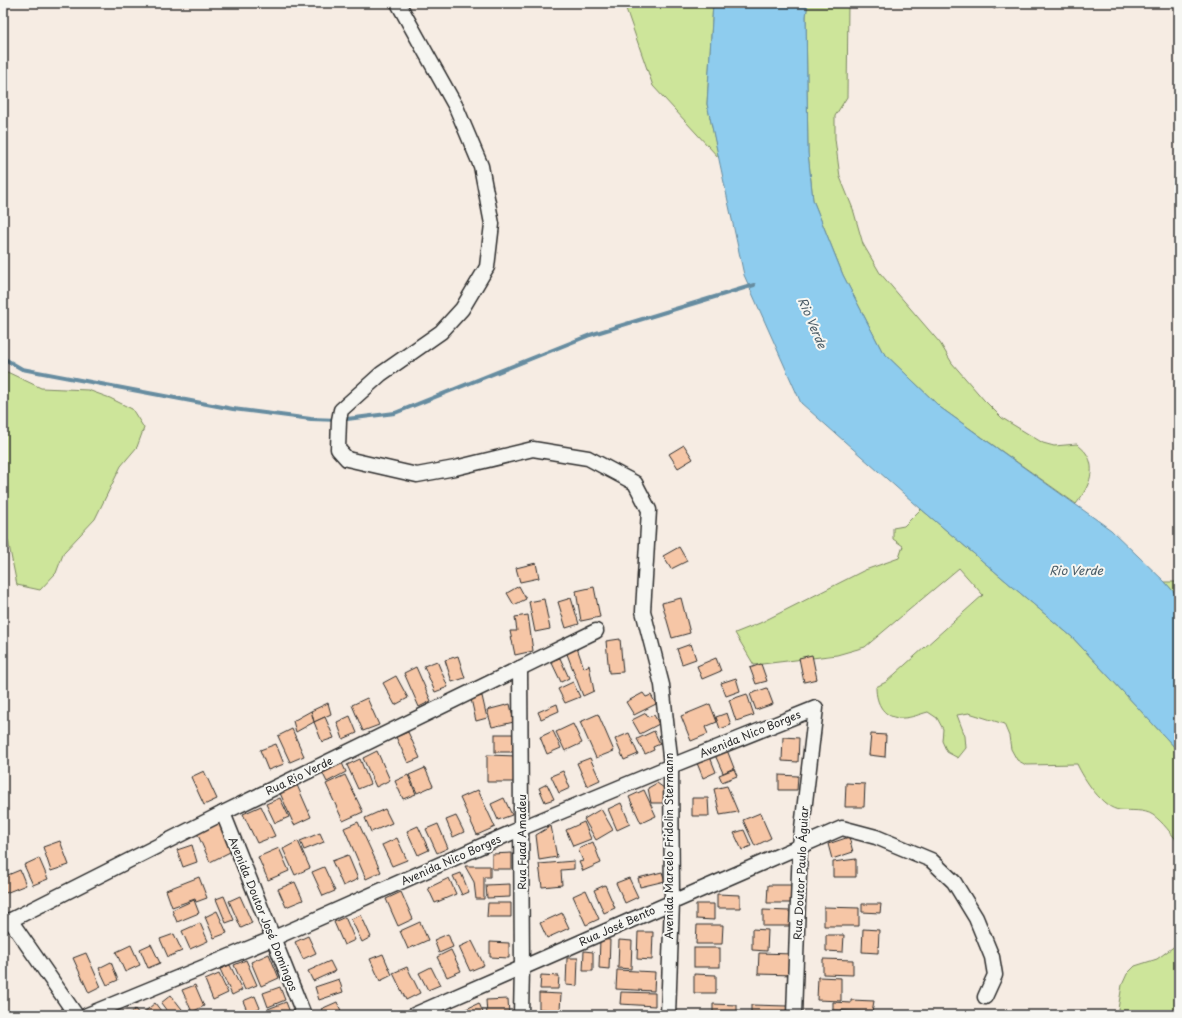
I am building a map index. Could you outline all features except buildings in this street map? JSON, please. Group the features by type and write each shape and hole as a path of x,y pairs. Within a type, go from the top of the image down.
{"street":[{"name":"Avenida Marcelo Fridolin Stermann","path":"398,3 456,107 481,166 492,224 487,267 462,310 441,332 381,374 341,410 338,420 338,449 347,460 417,474 455,468 533,449 588,458 635,483 649,510 643,611 662,685 671,766 672,902 668,1015"},
{"name":"Rua Rio Verde","path":"6,922 596,631"},
{"name":"Rua Fuad Amadeu","path":"520,668 522,828 521,1015"},
{"name":"Avenida Nico Borges","path":"87,1015 274,938 522,828 816,708"},
{"name":"Rua Doutor Paulo Águiar","path":"794,1015 800,845 816,708"},
{"name":"Avenida Doutor José Domingos","path":"223,814 304,1015"},
{"name":"Rua José Bento","path":"414,1015 800,845 842,828 876,837 931,860 954,882 976,918 992,957 995,976 985,997"},
{"path":"6,922 76,1015"}],"green space":[{"path":"624,3 713,3 707,104 719,158 653,86"},
{"path":"808,3 848,3 847,97 835,116 835,139 840,177 853,209 863,244 880,273 940,343 952,363 984,400 1002,418 1043,443 1054,446 1077,444 1085,452 1091,466 1090,480 1084,493 1076,504 941,408 882,351 843,275 813,200 808,153 806,16"},
{"path":"3,370 41,388 88,390 110,398 132,409 144,428 137,447 121,466 95,519 64,552 56,573 40,590 17,585 8,540 3,538"},
{"path":"921,509 1072,637 1179,752 1179,843 1164,825 1153,815 1142,811 1120,810 1107,804 1089,785 1077,764 1026,765 1017,760 1011,749 1009,736 1004,724 969,713 957,715 965,736 966,748 958,758 947,752 942,741 943,729 937,718 928,712 909,717 896,718 886,713 882,709 876,693 876,687 886,682 983,595 959,568 865,647 837,655 754,665 735,633 760,623 865,570 899,558 903,546 893,539 893,528 904,526"},
{"path":"1165,582 1179,582 1179,598"},
{"path":"1179,943 1179,1015 1117,1015 1122,985 1127,974 1135,966 1157,959"}],"water":[{"name":"Rio Verde","path":"713,3 808,3 806,16 808,153 813,200 843,275 882,351 941,408 1111,530 1165,582 1179,598 1179,752 1072,637 921,509 801,403 744,275 707,104"}],"waterway":[{"path":"3,358 22,369 233,409 311,419 339,420 395,413 590,335 754,285"}]}
